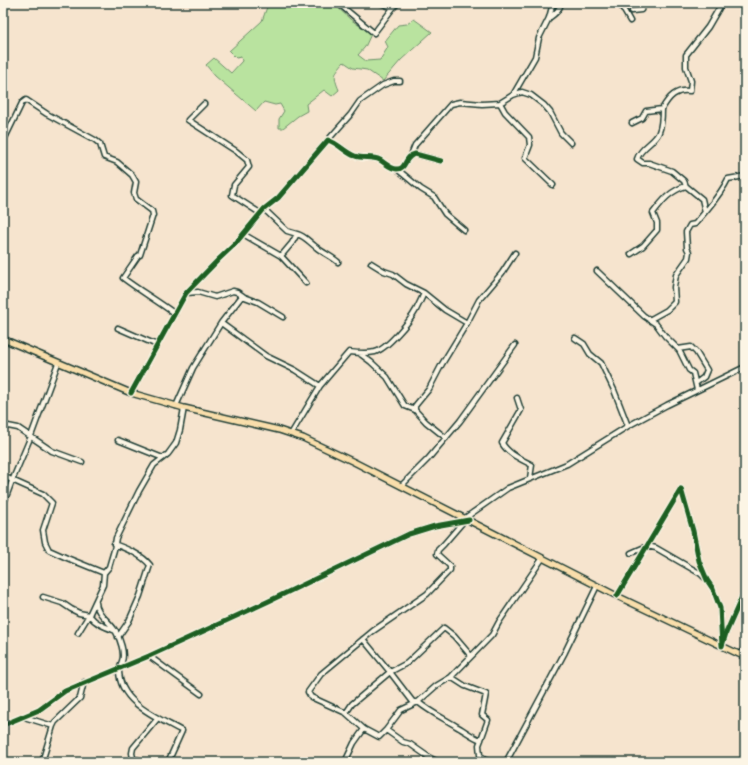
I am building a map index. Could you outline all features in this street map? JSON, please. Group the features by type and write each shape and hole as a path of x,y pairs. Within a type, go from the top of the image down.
{"main road":[{"path":"3,339 131,393 176,406 264,426 291,434 326,449 542,559 743,656"}],"street":[{"path":"338,3 374,34 398,3"},
{"path":"382,3 393,8"},
{"path":"513,95 535,58 539,38 549,18 553,3"},
{"path":"549,18 556,14 560,7 560,3"},
{"path":"624,3 622,7 630,21"},
{"path":"632,11 641,10 645,3"},
{"path":"705,212 702,199 686,186 684,181 672,171 649,163 644,163 637,159 639,152 653,140 659,132 662,109 667,101 677,92 682,90 690,92 691,81 686,67 686,55 708,27 722,3"},
{"path":"131,393 186,293 235,244 264,208 278,198 351,114 360,101 383,85 400,80"},
{"path":"397,169 403,166 408,156 411,155 414,144 451,104 460,102 482,104 500,103 513,95 522,92 531,95 544,105 550,112 561,133 571,143"},
{"path":"3,139 6,136 22,103 26,100 47,114 95,140 100,144 104,157 117,162 132,175 136,182 134,193 136,199 150,208 153,215 139,255 123,278 142,294 175,314"},
{"path":"500,103 504,112 529,137 530,144 524,158 553,186"},
{"path":"204,104 188,120 248,160 249,167 234,185 232,195 260,213"},
{"path":"632,123 642,118 646,111 662,109"},
{"path":"328,140 336,143 355,156 375,158 397,169 421,189 434,197 446,214 464,230"},
{"path":"411,155 414,154 441,161"},
{"path":"649,320 667,310 675,302 674,287 676,275 688,258 689,252 687,248 686,232 690,225 695,224 717,199 728,179 745,176"},
{"path":"631,254 643,246 657,230 657,224 653,213 656,208 676,189 686,186"},
{"path":"264,208 287,231 302,236 317,248 329,254 338,262"},
{"path":"243,234 281,256 306,283"},
{"path":"281,256 292,243 296,234"},
{"path":"415,410 415,406 429,389 442,364 467,323 478,300 502,272 515,253"},
{"path":"371,263 384,271 393,274 406,284 424,293 445,310 467,323"},
{"path":"597,271 649,320 656,324 678,349 692,373 697,390"},
{"path":"186,293 198,292 215,297 233,291 238,292 283,317"},
{"path":"291,434 320,386 350,352 376,352 388,343 401,331 416,310 424,293"},
{"path":"176,406 190,372 221,323 239,298 243,296"},
{"path":"221,323 266,356 294,370 320,386"},
{"path":"118,328 158,345"},
{"path":"575,338 584,344 590,354 601,363 614,390 628,426"},
{"path":"401,486 428,459 460,421 515,345"},
{"path":"678,349 691,347 696,352 707,370 704,377 696,383"},
{"path":"359,353 387,377 405,406 415,410 426,422 446,438"},
{"path":"3,505 58,363"},
{"path":"542,559 492,635 450,677 436,686 418,702 401,710 379,737 364,728 346,713 311,697 308,692 321,674 373,631 427,594 450,570 450,566 437,554 438,550 466,520 508,488 567,464 628,426 745,367"},
{"path":"517,398 521,410 502,443 504,448 532,465 530,478"},
{"path":"78,633 89,615 103,585 104,572 109,567 116,538 139,491 154,466 168,454 176,443 184,408"},
{"path":"3,425 18,428 52,451 82,462"},
{"path":"118,440 162,458"},
{"path":"3,476 43,494 52,503 43,530 45,542 49,550 104,572"},
{"path":"617,596 681,489 693,531 699,561 707,580 713,589 720,608 722,646"},
{"path":"3,725 39,710 64,691 149,656 409,534 428,528 466,520"},
{"path":"114,544 145,559 150,565 130,621 118,637"},
{"path":"631,553 647,546 656,548 701,574 707,580"},
{"path":"506,762 565,652 597,586"},
{"path":"722,646 726,633 745,590"},
{"path":"44,597 62,603 71,610 89,615 94,621 103,627 116,631"},
{"path":"96,601 98,610 116,631 118,637 123,656 119,668 122,685 140,708 182,731 168,762"},
{"path":"346,713 352,704 390,672 407,664 444,628 454,636 471,656"},
{"path":"363,640 390,672 412,702 418,702 429,712 481,740"},
{"path":"743,656 745,646"},
{"path":"149,656 201,694"},
{"path":"450,677 465,686 486,694 482,715 488,720 479,745 480,755 488,762"},
{"path":"42,762 55,722 80,698 84,682"},
{"path":"24,716 53,726"},
{"path":"144,762 133,758 133,748 158,718"},
{"path":"345,762 354,743 364,728"},
{"path":"386,730 402,742 410,744 423,754 438,762"}],"green space":[{"path":"264,3 333,3 350,19 371,34 365,47 358,55 366,61 380,60 388,47 385,41 398,25 407,24 414,19 432,32 401,60 383,81 367,70 353,68 344,62 336,72 335,78 339,90 332,96 324,90 306,104 307,111 283,128 279,128 279,119 284,111 280,104 275,105 264,102 256,111 215,76 206,65 214,58 231,73 242,61 241,57 236,58 229,51 262,21 267,7"}],"cycle path":[{"path":"131,393 186,293 235,244 264,209 278,198 328,140 352,155 377,159 395,169 402,167 409,157 415,154 441,161"},
{"path":"617,596 681,489 693,531 699,561 707,580 713,589 720,608 722,646 726,633 745,590"},
{"path":"3,725 39,710 65,691 149,656 409,534 435,526 469,520"}]}
